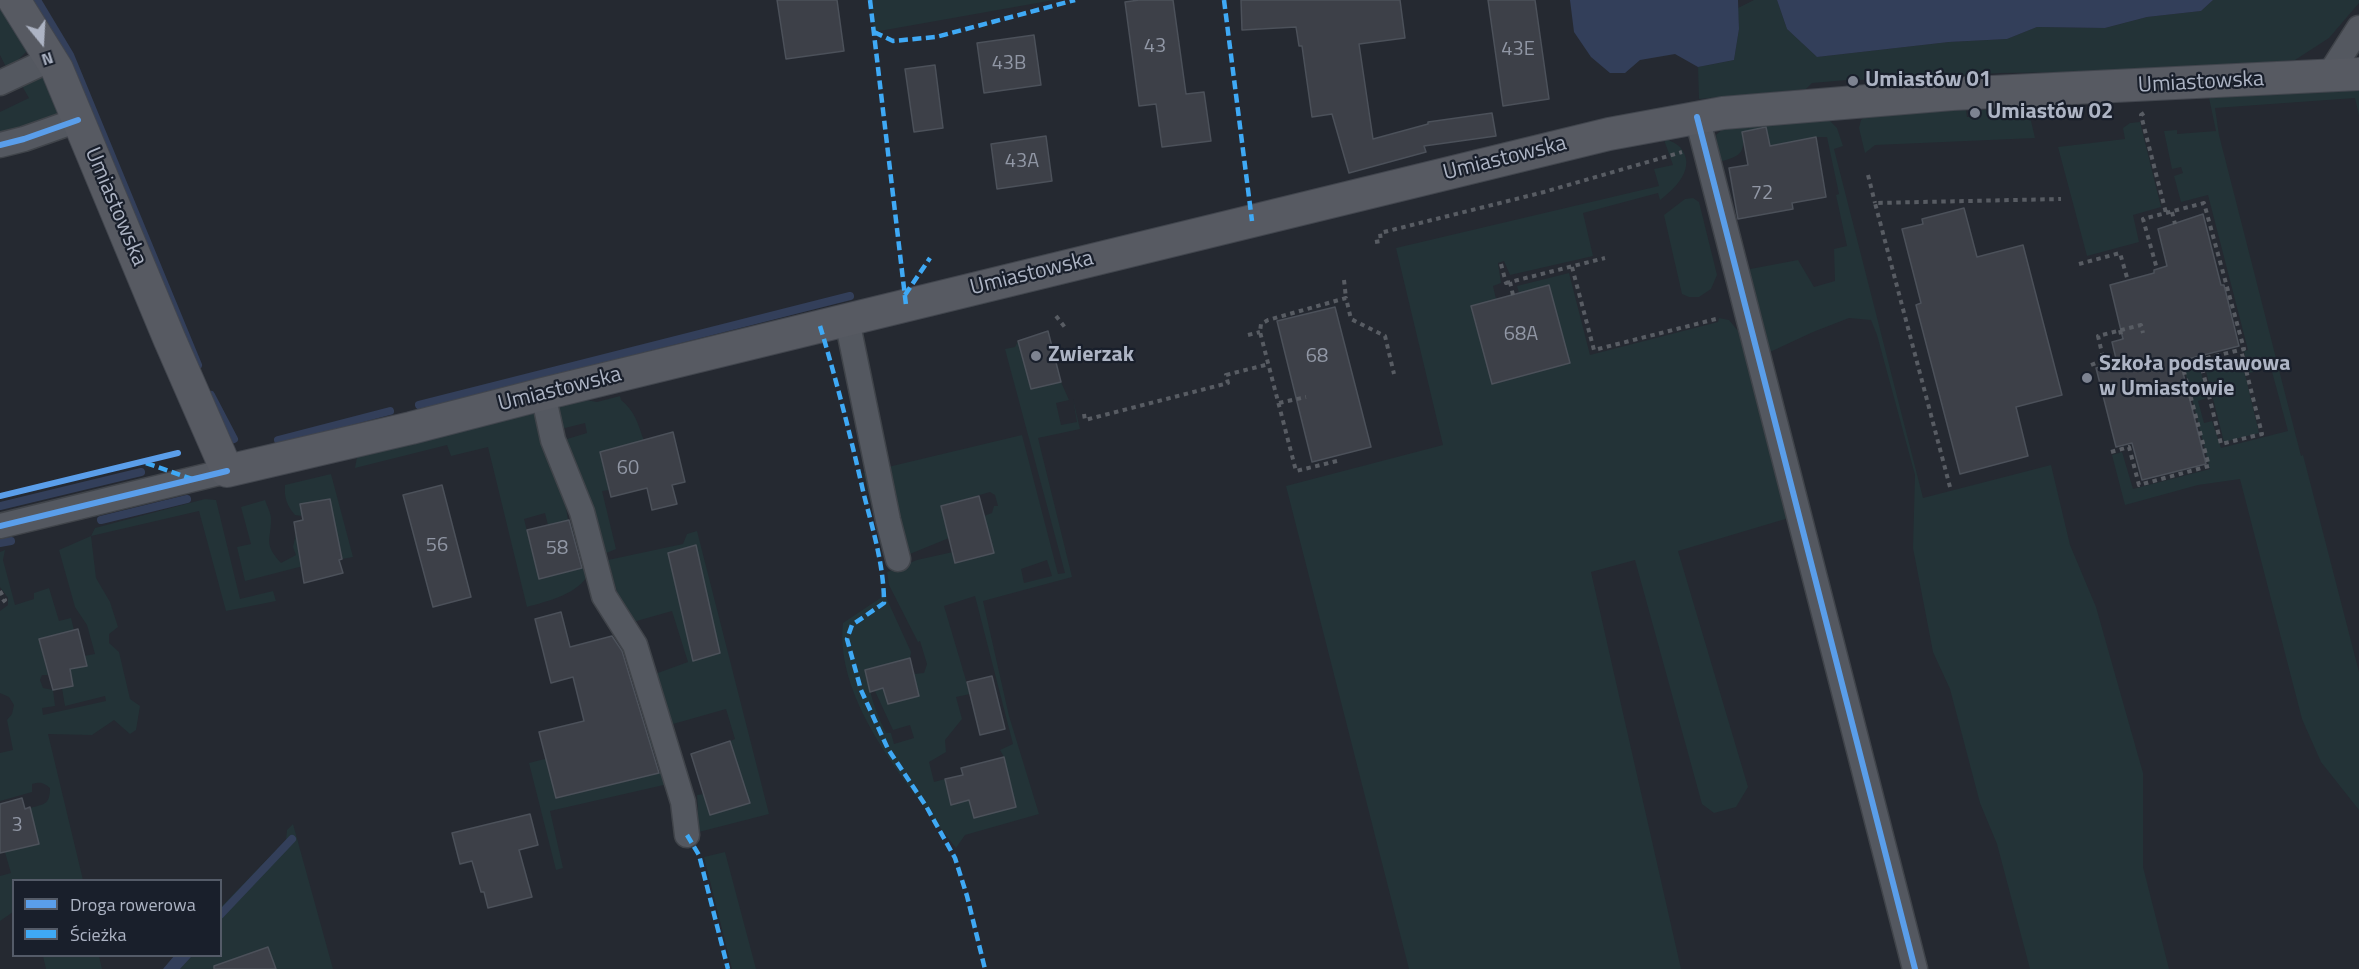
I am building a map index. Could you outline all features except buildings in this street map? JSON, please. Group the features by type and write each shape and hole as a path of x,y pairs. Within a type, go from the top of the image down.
{"main road":[{"name":"Umiastowska","path":"14,0 51,59 227,471 411,428 1609,134 1697,117 1952,94 2344,75"}],"street":[{"path":"2344,75 2359,28"},
{"path":"0,83 51,59"},
{"path":"1697,117 1915,969"},
{"path":"0,145 78,120"},
{"path":"847,320 898,559"},
{"path":"543,394 553,440 582,512 604,596 634,645 683,802 687,835"},
{"path":"0,526 227,471"}],"path":[{"path":"2147,112 2141,115 2166,213"},
{"path":"1375,243 1381,241 1380,233 1544,192 1682,152"},
{"path":"1868,175 1950,487"},
{"path":"1875,204 2061,199"},
{"path":"2157,269 2144,219 2204,204 2244,349 2241,350 2262,434 2222,444 2200,360"},
{"path":"2172,212 2175,224"},
{"path":"2079,264 2121,253 2128,281"},
{"path":"1501,264 1506,283 1605,258"},
{"path":"1572,267 1594,350 1716,319"},
{"path":"1344,280 1351,319 1385,336 1394,374"},
{"path":"1510,282 1513,295"},
{"path":"1337,461 1296,471 1260,332 1261,324 1268,320 1346,298"},
{"path":"1056,316 1067,330"},
{"path":"2105,366 2098,336 2141,325 2143,333"},
{"path":"2120,330 2122,339"},
{"path":"1248,335 1260,332"},
{"path":"2111,452 2129,447 2139,485 2209,466 2182,364 2241,350"},
{"path":"2091,365 2104,360"},
{"path":"1084,414 1085,420 1143,403 1228,383 1226,375 1269,364"},
{"path":"1279,403 1306,397"},
{"path":"0,591 5,600 0,604"}],"shaded area":[{"path":"0,0 27,51 13,65 5,65 0,55"},
{"path":"870,0 1054,0 874,32"},
{"path":"1754,0 1777,0 1787,29 1817,57 1949,42 2007,39 2037,27 2105,28 2147,17 2201,11 2213,0 2359,0 2359,3 2329,38 2295,60 2160,71 2001,73 1858,80 1858,78 1848,78 1847,80 1812,83 1806,89 1699,99 1698,67 1734,60 1739,29 1738,8"},
{"path":"36,74 44,77 58,104 57,118 0,140 0,112 29,98 22,86"},
{"path":"2359,87 2359,116 2355,98 2215,108 2219,135 2359,672 2359,810 2321,762 2302,719 2240,479 2198,485 2125,505 2112,455 2122,452 2133,489 2210,469 2184,367 2199,363 2207,398 2198,401 2204,423 2212,421 2221,448 2288,431 2271,368 2249,373 2244,351 2248,350 2208,195 2181,202 2174,176 2183,173 2181,167 2172,169 2164,131 2177,130 2177,134 2216,131 2209,98 2217,92"},
{"path":"2023,107 2031,121 2035,138 1875,145 1865,153 1859,128 1861,120 1866,116 1966,110 1967,117 1981,116 1981,110"},
{"path":"1829,120 1837,128 1843,146 1834,149 1923,498 2051,465 2070,545 2096,607 2143,773 2143,867 2169,969 2030,969 1997,844 1980,803 1950,689 1933,652 1913,548 1915,475 1871,320 1849,318 1770,352 1761,335 1745,270 1798,260 1814,287 1835,281 1834,249 1847,246 1827,137 1816,137 1771,152 1766,127 1742,132 1743,145 1740,153 1719,162 1716,135 1726,126"},
{"path":"2140,122 2161,207 2133,215 2139,242 2087,256 2058,147 2125,139 2123,128 2130,123"},
{"path":"1663,137 1680,147 1686,162 1678,183 1666,195 1660,200 1658,193 1583,213 1593,256 1510,275 1504,261 1498,263 1501,283 1493,286 1496,299 1471,307 1492,384 1570,363 1549,286 1519,293 1517,286 1569,273 1590,355 1718,322 1719,318 1729,320 1738,331 1792,517 1678,551 1748,787 1736,807 1714,813 1702,804 1635,560 1591,572 1681,969 1409,969 1286,486 1443,445 1396,248 1659,186 1654,169 1673,165"},
{"path":"1693,198 1699,202 1717,275 1711,289 1699,297 1682,294 1664,215 1685,199"},
{"path":"1018,341 1031,389 1061,382 1069,400 1056,403 1061,425 1077,422 1073,399 1080,429 1038,438 1072,577 983,601 1009,716 1039,814 965,835 956,848 898,772 863,714 843,653 843,623 885,595 911,652 910,658 865,670 873,702 886,733 891,733 894,744 914,738 910,725 893,730 875,691 884,688 888,704 919,696 914,674 924,673 927,664 920,641 918,642 889,585 887,572 917,560 953,552 956,563 994,553 984,516 992,513 994,506 998,506 995,495 990,492 941,506 949,538 905,556 883,548 863,473 1022,435 1058,574 1065,573 1005,349 1015,347","holes":["1047,560 1052,576 1024,583 1021,569","975,596 1013,744 1000,750 1004,757 1016,807 974,817 969,800 951,804 945,779 934,782 929,762 946,752 945,740 962,719 956,697 970,694 944,606"]},
{"path":"2242,362 2259,433 2224,442 2206,371"},
{"path":"620,396 636,418 644,441 600,452 609,490 602,491 616,549 604,554 561,438 567,439 587,433 585,423 561,429 556,411 563,405 586,400 597,402"},
{"path":"535,413 564,496 568,520 548,525 545,513 524,519 539,579 587,567 589,573 571,591 527,607 488,447 451,456 447,445 355,468 357,457"},
{"path":"331,474 353,557 342,559 330,499 301,504 302,516 295,515 288,505 285,485"},
{"path":"205,499 216,500 240,599 273,591 276,601 226,611 199,511 91,536 95,528"},
{"path":"265,500 271,517 269,542 275,556 281,563 296,555 293,547 296,534 306,532 311,564 245,581 237,547 251,544 241,507"},
{"path":"697,531 769,814 691,834 691,813 698,810 697,795 704,794 711,815 749,803 730,741 735,739 726,709 666,726 655,674 688,662 672,611 633,622 619,599 608,560 683,544 687,534"},
{"path":"91,536 96,578 110,602 118,627 109,634 109,643 119,652 130,699 140,706 136,730 130,734 114,720 92,735 48,734 83,879 12,879 12,913 0,921 0,876 11,873 4,849 30,808 47,801 50,788 41,783 32,784 32,792 0,801 0,753 13,750 7,720 12,714 14,705 9,697 0,693 0,611 8,605 8,598 0,587 0,552 5,550 3,560 15,605 34,599 34,593 49,588 59,621 71,618 74,630 39,639 48,675 42,675 40,680 43,688 53,690 55,706 42,708 43,715 106,701 105,696 65,706 62,688 73,685 70,669 86,666 84,656 95,654 87,625 75,607 59,550"},
{"path":"646,733 657,745 550,771 557,798 664,772 668,784 550,811 563,868 556,870 529,763"},
{"path":"293,824 333,969 276,969 268,947 216,966 217,969 180,969 191,957 222,957 222,906 286,840 287,830"},
{"path":"725,852 756,969 732,969 704,857"},
{"path":"43,957 99,957 102,969 46,969"}],"water":[{"path":"1570,0 1738,0 1739,29 1734,60 1698,67 1675,54 1640,60 1625,73 1610,73 1591,57 1574,32"},
{"path":"1777,0 2213,0 2201,11 2147,17 2105,28 2037,27 2007,39 1949,42 1817,57 1787,29"},
{"path":"173,957 191,957 180,969 163,969"}],"waterway":[{"path":"37,0 70,55 198,365"},
{"path":"419,405 850,296"},
{"path":"211,395 234,439"},
{"path":"278,440 390,411"},
{"path":"0,506 141,472"},
{"path":"101,520 187,499"},
{"path":"0,543 11,541"},
{"path":"222,913 292,839"}],"marked path":[{"path":"870,0 906,305"},
{"path":"874,32 893,41 936,37 1075,0"},
{"path":"1224,0 1252,221"},
{"path":"905,295 930,258"},
{"path":"820,326 874,535 884,589 884,603 852,625 847,639 861,690 888,749 926,806 955,858 985,969"},
{"path":"146,463 192,479"},
{"path":"687,835 699,855 728,969"}],"cycle path":[{"path":"1697,117 1915,969"},
{"path":"0,145 78,120"},
{"path":"0,496 178,453"},
{"path":"0,526 227,471"}],"place":[{"name":"Umiastów 01","path":"1853,81"},
{"name":"Umiastów 02","path":"1975,113"},
{"name":"Zwierzak","path":"1036,356"},
{"name":"Szkoła podstawowa w Umiastowie","path":"2087,378"}]}
